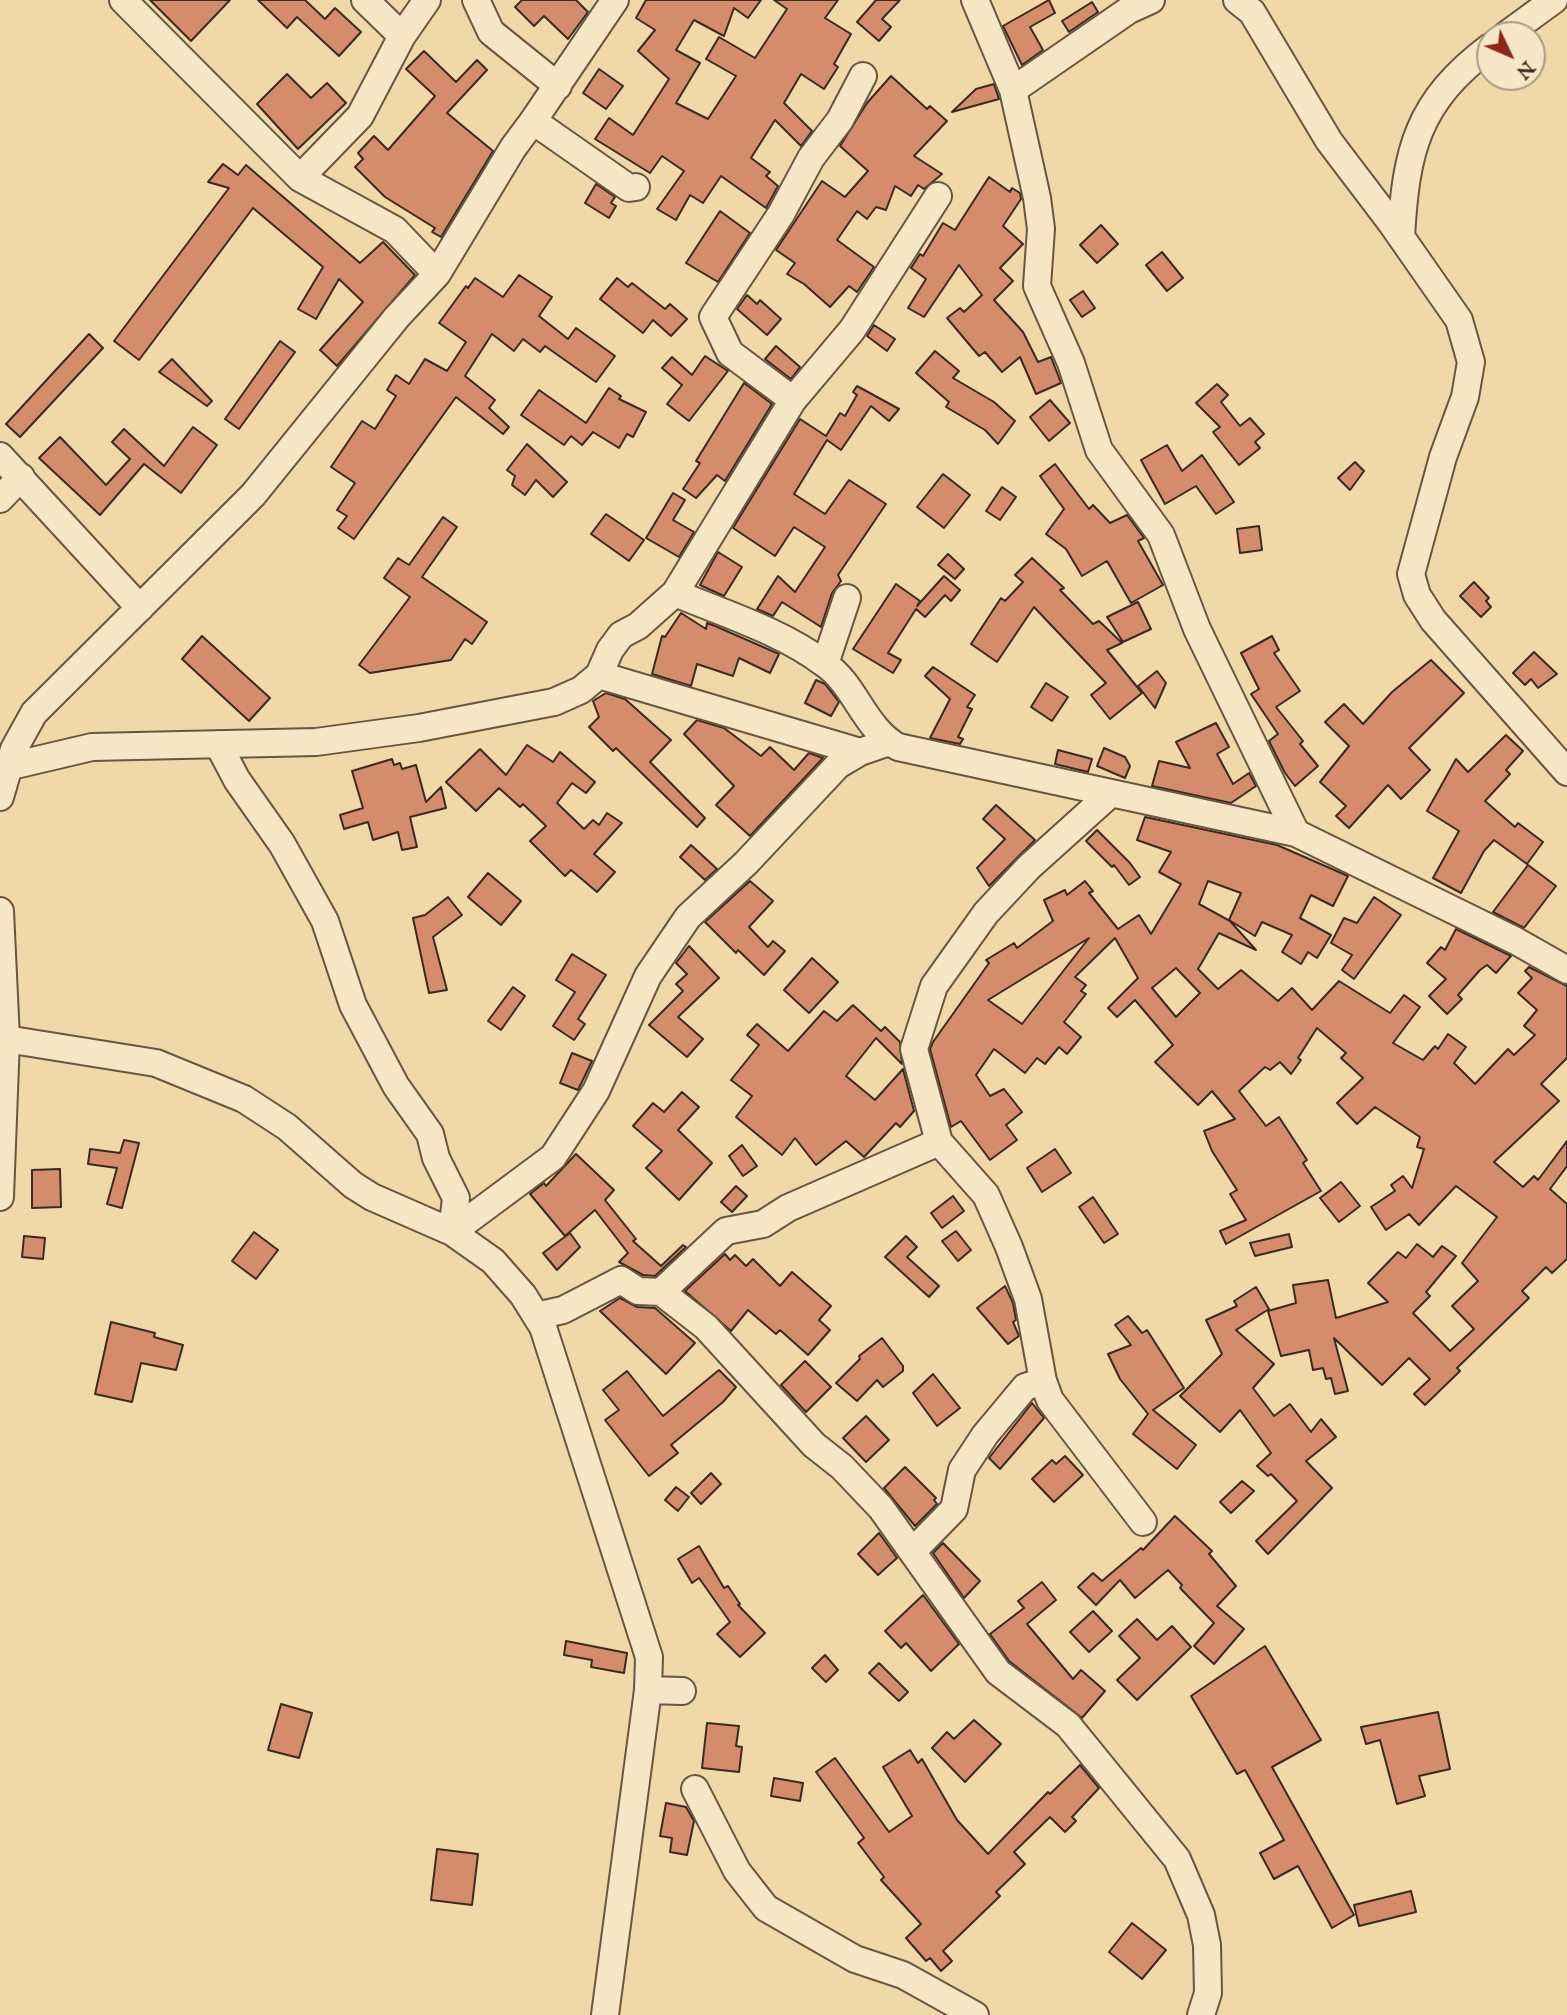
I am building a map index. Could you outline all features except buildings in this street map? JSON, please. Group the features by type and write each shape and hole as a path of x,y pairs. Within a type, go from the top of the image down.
{"street":[{"path":"123,0 300,178 395,230 437,274"},
{"path":"365,0 402,36"},
{"path":"300,178 360,116 402,36 427,0"},
{"path":"476,0 491,32 558,86"},
{"path":"0,797 7,767 20,735 34,713 253,495 397,317 437,274 533,121 615,0"},
{"path":"975,0 1013,90 1041,229 1037,286 1071,363 1098,450 1161,534 1197,629 1296,833"},
{"path":"1013,90 1129,10 1151,0"},
{"path":"1237,0 1251,12 1329,141 1459,320 1471,362 1465,397 1443,457 1411,574 1417,595 1433,620 1567,772"},
{"path":"1526,21 1555,0"},
{"path":"1401,237 1404,187 1420,126 1448,85 1476,60"},
{"path":"793,400 730,353 713,317 781,214 811,158 840,120 863,76"},
{"path":"533,121 629,188 636,187"},
{"path":"7,767 92,747 316,742 432,726 554,702 581,690 599,676 610,650 621,635 638,626 675,593 793,400 852,330 938,196"},
{"path":"0,457 140,608"},
{"path":"0,499 21,477"},
{"path":"675,593 780,636 825,664 848,685 864,715 889,742 926,755 1296,833 1516,941 1567,970"},
{"path":"825,664 847,598"},
{"path":"599,676 860,752"},
{"path":"452,1233 553,1157 596,1091 648,976 688,917 746,863 838,765 860,752 889,742"},
{"path":"218,744 237,780 282,844 325,921 353,1005 396,1086 430,1135 436,1158 456,1198 452,1233"},
{"path":"1110,794 1029,867 986,913 934,986 914,1049 939,1142 986,1195 1009,1247 1028,1298 1043,1381 1058,1413 1143,1522"},
{"path":"0,911 6,1039 0,1197"},
{"path":"6,1039 156,1063 244,1099 287,1127 352,1185 372,1197 452,1233 493,1261 523,1295 536,1315 543,1327 649,1657 648,1690 605,2015"},
{"path":"662,1292 726,1231 762,1224 788,1208 939,1142"},
{"path":"536,1315 563,1310 621,1280 638,1291 662,1292 706,1327 814,1445 842,1467 881,1508 998,1672 1068,1725 1177,1858 1201,1915 1207,1945 1208,1993 1201,2015"},
{"path":"536,1284 563,1310"},
{"path":"914,1551 954,1509 962,1470 985,1435 1025,1387 1043,1381"},
{"path":"648,1690 682,1691"},
{"path":"695,1789 737,1871 766,1908 855,1959 903,1975 975,2015"}]}
